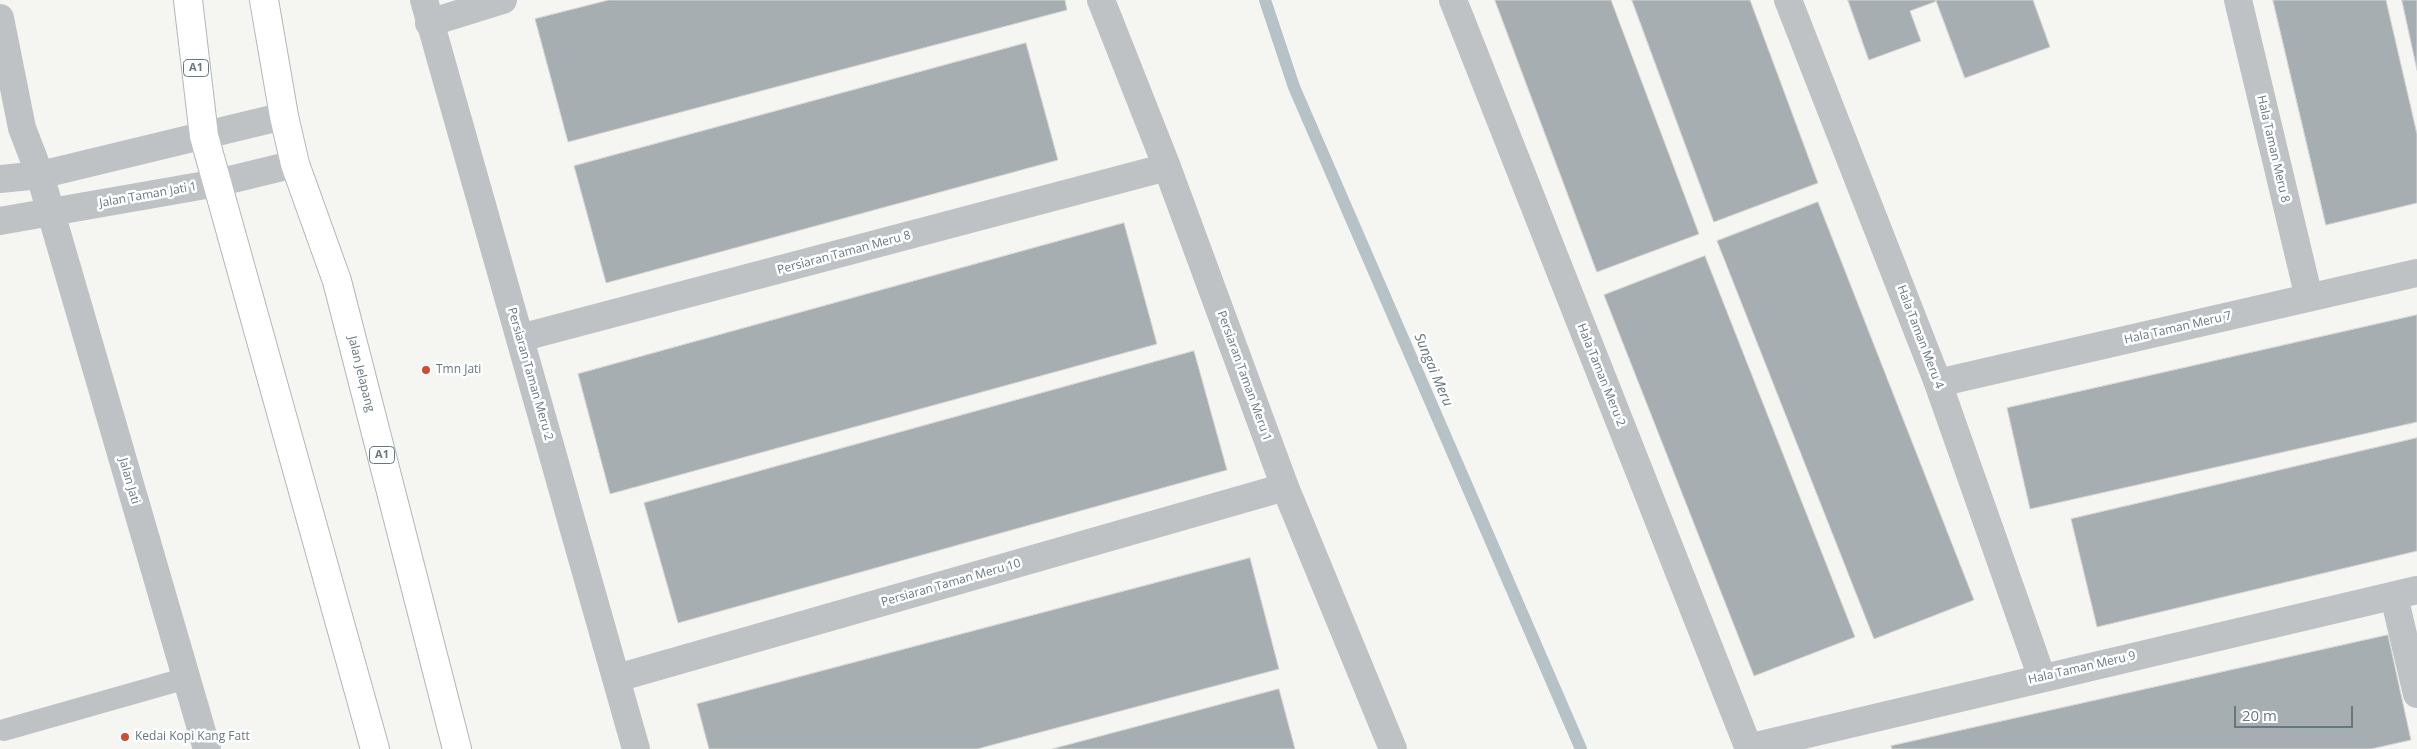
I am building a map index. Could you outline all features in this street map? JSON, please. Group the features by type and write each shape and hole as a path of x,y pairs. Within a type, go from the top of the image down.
{"main road":[{"name":"A1","path":"188,0 204,136 374,749"},
{"name":"Jalan Jelapang","path":"264,0 284,116 295,164 337,281 457,749"}],"street":[{"path":"426,11 503,0"},
{"name":"Persiaran Taman Meru 1","path":"1101,0 1167,167 1285,487 1393,749"},
{"name":"Hala Taman Meru 2","path":"1453,0 1748,748"},
{"name":"Hala Taman Meru 4","path":"1788,0 1938,383 2042,678"},
{"name":"Hala Taman Meru 8","path":"2238,0 2309,298"},
{"name":"Persiaran Taman Meru 2","path":"426,11 636,749"},
{"name":"Jalan Jati","path":"0,18 22,128 40,175 207,749"},
{"path":"0,179 40,175 284,116"},
{"name":"Jalan Taman Jati 1","path":"0,221 51,214 217,183 295,164"},
{"name":"Persiaran Taman Meru 8","path":"520,338 1167,167"},
{"name":"Hala Taman Meru 7","path":"1938,383 2417,273"},
{"name":"Persiaran Taman Meru 10","path":"617,678 1285,487"},
{"path":"2406,593 2417,694"},
{"name":"Hala Taman Meru 9","path":"1748,748 2406,593"}],"lane":[{"path":"5,732 187,678"}],"building":[{"path":"609,0 1065,0 1067,10 568,142 535,19"},
{"path":"1495,0 1611,0 1699,234 1597,272"},
{"path":"1632,0 1750,0 1818,183 1714,222"},
{"path":"1848,0 1937,1 1910,11 1921,41 1869,60"},
{"path":"1936,0 2033,0 2050,47 1965,78"},
{"path":"2273,0 2386,0 2417,134 2417,203 2326,225"},
{"path":"2402,0 2417,0 2417,70"},
{"path":"1026,43 1058,160 606,283 574,166"},
{"path":"1818,202 1974,600 1874,639 1717,241"},
{"path":"1124,223 1157,344 610,494 578,374"},
{"path":"1705,256 1855,637 1754,676 1604,295"},
{"path":"2417,315 2417,422 2030,509 2007,408"},
{"path":"1194,351 1227,470 678,623 644,503"},
{"path":"2417,438 2417,551 2097,627 2071,519"},
{"path":"1250,558 1279,669 977,749 709,749 697,704"},
{"path":"2388,635 2411,740 2371,749 1892,749 1891,746"},
{"path":"1279,689 1295,749 1052,749"}],"waterway":[{"name":"Sungai Meru","path":"1265,0 1294,87 1581,749"}],"place":[{"name":"Tmn Jati","path":"426,370"},
{"name":"Kedai Kopi Kang Fatt","path":"125,737"}]}
